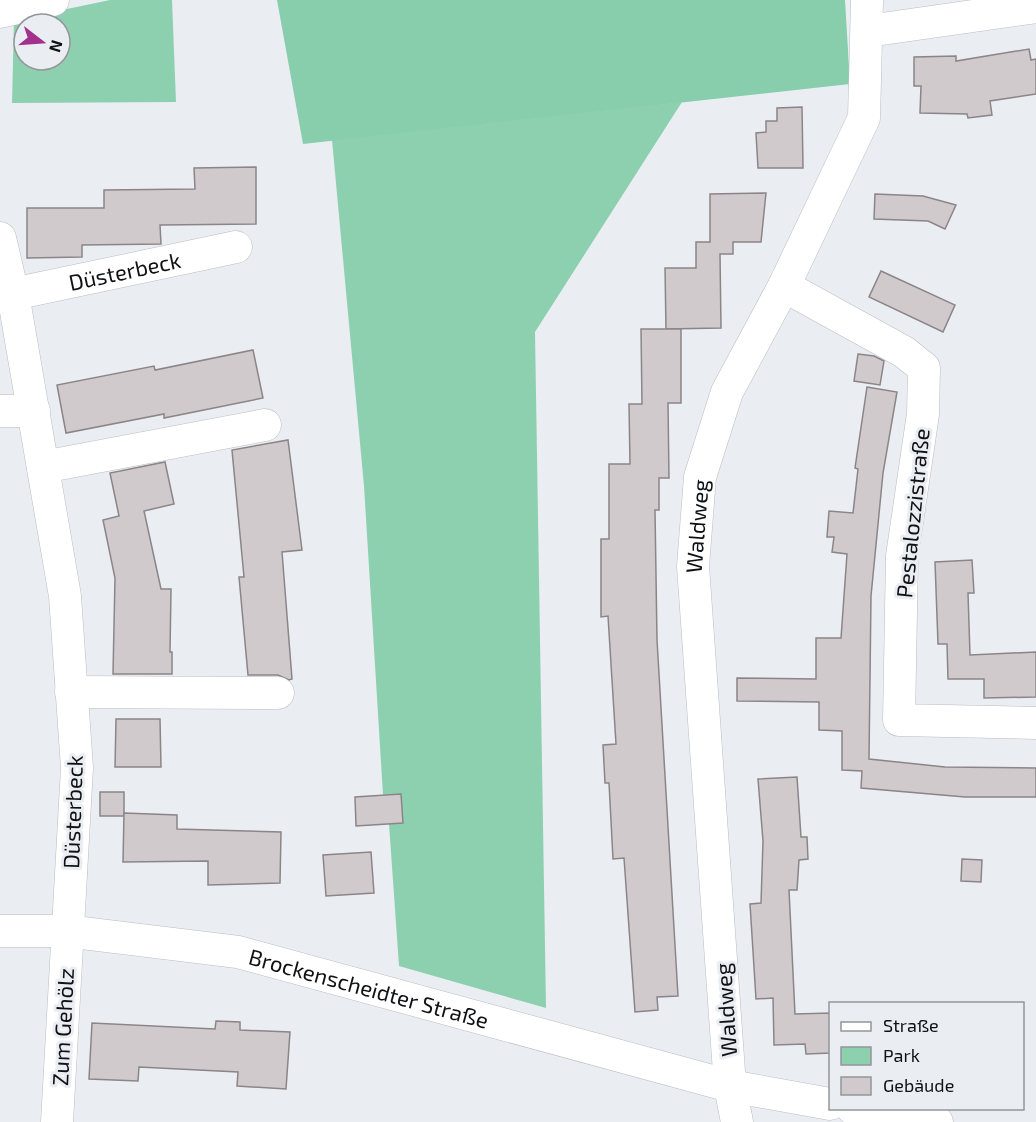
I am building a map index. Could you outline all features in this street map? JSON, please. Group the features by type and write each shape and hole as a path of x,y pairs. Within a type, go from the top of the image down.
{"street":[{"path":"0,12 52,0"},
{"name":"Waldweg","path":"730,1086 693,566 700,477 727,392 784,286 864,118 867,0"},
{"path":"868,31 1036,7"},
{"name":"Düsterbeck","path":"0,238 13,294 65,596 76,768 66,932"},
{"name":"Düsterbeck","path":"13,294 236,247"},
{"name":"Pestalozzistraße","path":"784,286 904,352 924,368 923,414 902,556 899,720 1036,723"},
{"path":"0,411 33,411"},
{"path":"43,467 265,425"},
{"path":"71,692 278,693"},
{"name":"Brockenscheidter Straße","path":"0,931 66,932 238,952 730,1086 829,1104"},
{"name":"Zum Gehölz","path":"57,1122 66,932"},
{"path":"730,1086 737,1122"},
{"path":"860,1110 898,1119 937,1122"}],"green space":[{"path":"110,0 172,0 176,102 12,103 13,72 72,72 72,12 52,12"},
{"path":"277,0 845,0 850,84 303,144"},
{"path":"682,102 535,332 546,1008 399,966 389,824 401,794 383,795 364,486 332,140"}],"building":[{"path":"1029,49 1031,60 1036,59 1036,94 990,101 992,115 968,118 967,114 920,113 921,86 914,86 914,57 956,56 956,61"},
{"path":"802,107 803,168 758,168 756,133 766,132 766,121 777,121 777,108"},
{"path":"256,167 256,224 160,225 161,244 82,245 82,257 27,258 27,208 104,208 104,190 195,189 194,168"},
{"path":"766,193 761,242 733,242 733,254 720,254 721,328 666,329 665,268 696,268 696,242 710,242 710,194"},
{"path":"875,194 923,196 956,205 945,229 928,221 874,219"},
{"path":"881,271 955,305 943,332 869,297"},
{"path":"641,329 681,329 681,403 668,403 669,478 659,478 659,510 655,510 657,640 678,996 657,997 658,1010 635,1012 624,858 613,859 609,783 605,783 603,745 616,744 608,616 601,617 601,539 609,539 609,464 630,464 629,404 642,404"},
{"path":"253,350 263,398 164,418 164,414 66,433 57,385 154,366 155,370"},
{"path":"858,354 874,356 884,361 880,385 854,381"},
{"path":"867,387 897,392 883,473 871,596 869,759 945,767 1036,768 1036,797 965,797 861,788 862,771 842,770 842,731 819,730 819,702 737,701 737,678 816,679 816,638 841,638 847,554 832,552 834,537 827,537 829,511 853,513 858,469 855,468"},
{"path":"288,440 302,550 282,552 292,679 289,680 278,675 248,675 239,577 244,577 232,450"},
{"path":"165,462 174,504 144,511 161,589 171,589 172,674 113,674 115,578 103,520 119,516 110,473"},
{"path":"972,560 974,593 968,593 970,655 1036,652 1036,697 984,698 984,679 948,679 947,644 938,644 935,562"},
{"path":"116,719 160,719 161,767 115,767"},
{"path":"797,777 801,837 807,837 808,859 799,860 797,890 789,890 795,1014 829,1013 829,1053 806,1054 805,1044 774,1045 773,998 756,999 750,904 761,903 763,841 758,779"},
{"path":"100,792 124,792 124,816 100,816"},
{"path":"401,794 403,823 356,826 355,797"},
{"path":"124,813 177,815 177,829 281,832 280,883 208,885 208,861 123,862"},
{"path":"371,852 374,893 326,896 323,855"},
{"path":"962,859 982,860 981,882 961,881"},
{"path":"216,1021 240,1022 240,1030 290,1032 286,1089 237,1086 238,1072 139,1067 138,1081 89,1079 92,1023 215,1029"}]}
